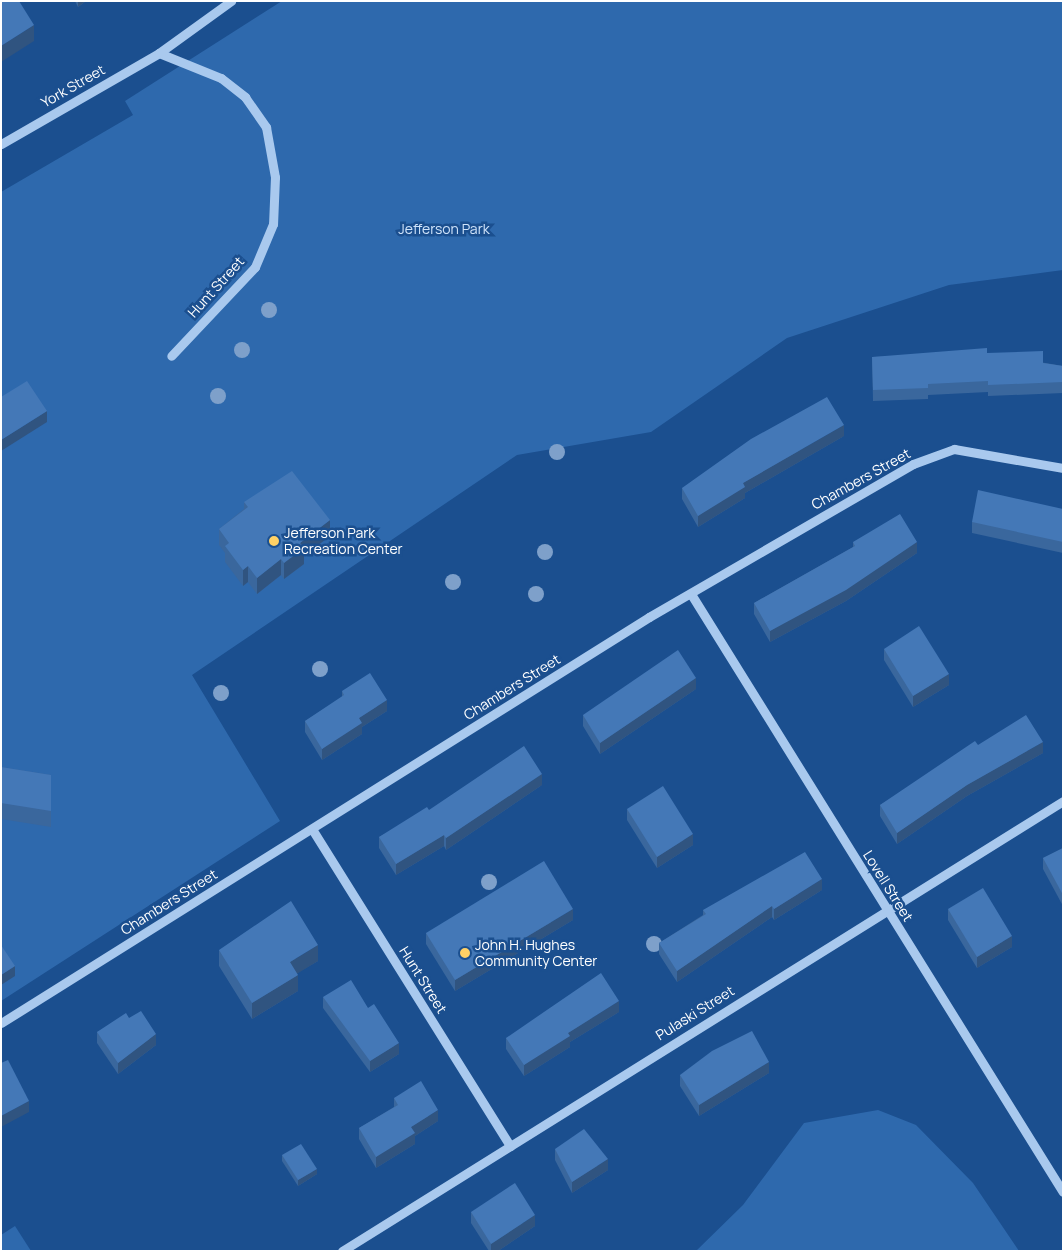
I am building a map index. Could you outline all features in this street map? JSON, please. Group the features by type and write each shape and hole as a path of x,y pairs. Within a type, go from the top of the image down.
{"street":[{"name":"York Street","path":"1,144 159,53 231,1"},
{"name":"Hunt Street","path":"159,53 222,78 245,97 266,127 275,176 273,224 255,267 172,356"},
{"name":"Chambers Street","path":"1,1023 691,594 912,464 954,449 1063,468"},
{"name":"Lovell Street","path":"691,594 1063,1192"},
{"name":"Pulaski Street","path":"342,1251 886,909 1063,801"},
{"name":"Hunt Street","path":"312,829 510,1146"}],"green space":[{"name":"Jefferson Park","path":"282,1 1063,1 1063,270 949,285 787,338 651,432 517,455 192,675 280,821 1,1001 1,192 133,115 125,101"},
{"path":"878,1110 916,1125 973,1183 1019,1251 696,1251 743,1205 804,1123"},
{"path":"15,1226 31,1251 1,1251 1,1235"}],"building":[{"path":"1,1 19,1 34,25 1,46"},
{"path":"987,348 987,353 1043,351 1043,363 1063,366 1063,382 988,385 988,381 928,384 928,388 873,390 872,357"},
{"path":"27,381 47,411 1,440 1,397"},
{"path":"827,397 844,425 743,483 745,487 698,516 682,488 751,439"},
{"name":"Jefferson Park Recreation Center","path":"292,471 330,520 300,543 304,548 284,563 281,559 257,578 248,566 243,570 225,546 229,543 219,529 248,507 244,502"},
{"path":"978,490 1063,509 1063,542 972,522"},
{"path":"900,514 917,542 846,590 770,631 754,603 855,546 853,542"},
{"path":"919,626 949,674 913,696 884,649"},
{"path":"678,650 696,678 600,743 583,715"},
{"path":"370,673 387,700 359,718 362,723 322,749 305,721 344,695 342,691"},
{"path":"1026,715 1043,742 967,785 897,833 880,805 975,741 978,745"},
{"path":"524,746 542,774 446,838 444,835 396,864 379,837 427,807 429,810"},
{"path":"1,767 51,775 51,811 1,803"},
{"path":"663,786 693,834 657,857 627,809"},
{"path":"1063,848 1063,895 1043,858"},
{"path":"805,852 822,879 774,909 772,906 677,971 659,943 706,914 703,910"},
{"path":"544,861 573,909 455,980 426,933"},
{"path":"983,888 1012,936 977,957 948,909"},
{"path":"291,901 318,945 290,962 298,975 252,1003 219,950"},
{"path":"1,945 15,966 1,975"},
{"path":"601,973 619,1001 568,1033 570,1036 524,1065 506,1038"},
{"path":"351,980 368,1008 374,1004 399,1043 370,1061 323,997"},
{"path":"141,1011 156,1034 118,1063 97,1032 126,1013 129,1018"},
{"path":"752,1031 769,1062 699,1105 680,1075 712,1051"},
{"path":"8,1060 29,1101 1,1116 1,1063"},
{"path":"421,1081 438,1110 411,1127 415,1133 376,1157 359,1128 398,1105 394,1098"},
{"path":"584,1129 608,1159 572,1182 555,1149"},
{"path":"301,1144 317,1169 298,1180 282,1155"},
{"path":"515,1183 535,1215 491,1244 471,1212"}],"place":[{"name":"Jefferson Park Recreation Center","path":"274,541"},
{"name":"John H. Hughes Community Center","path":"465,953"}]}
